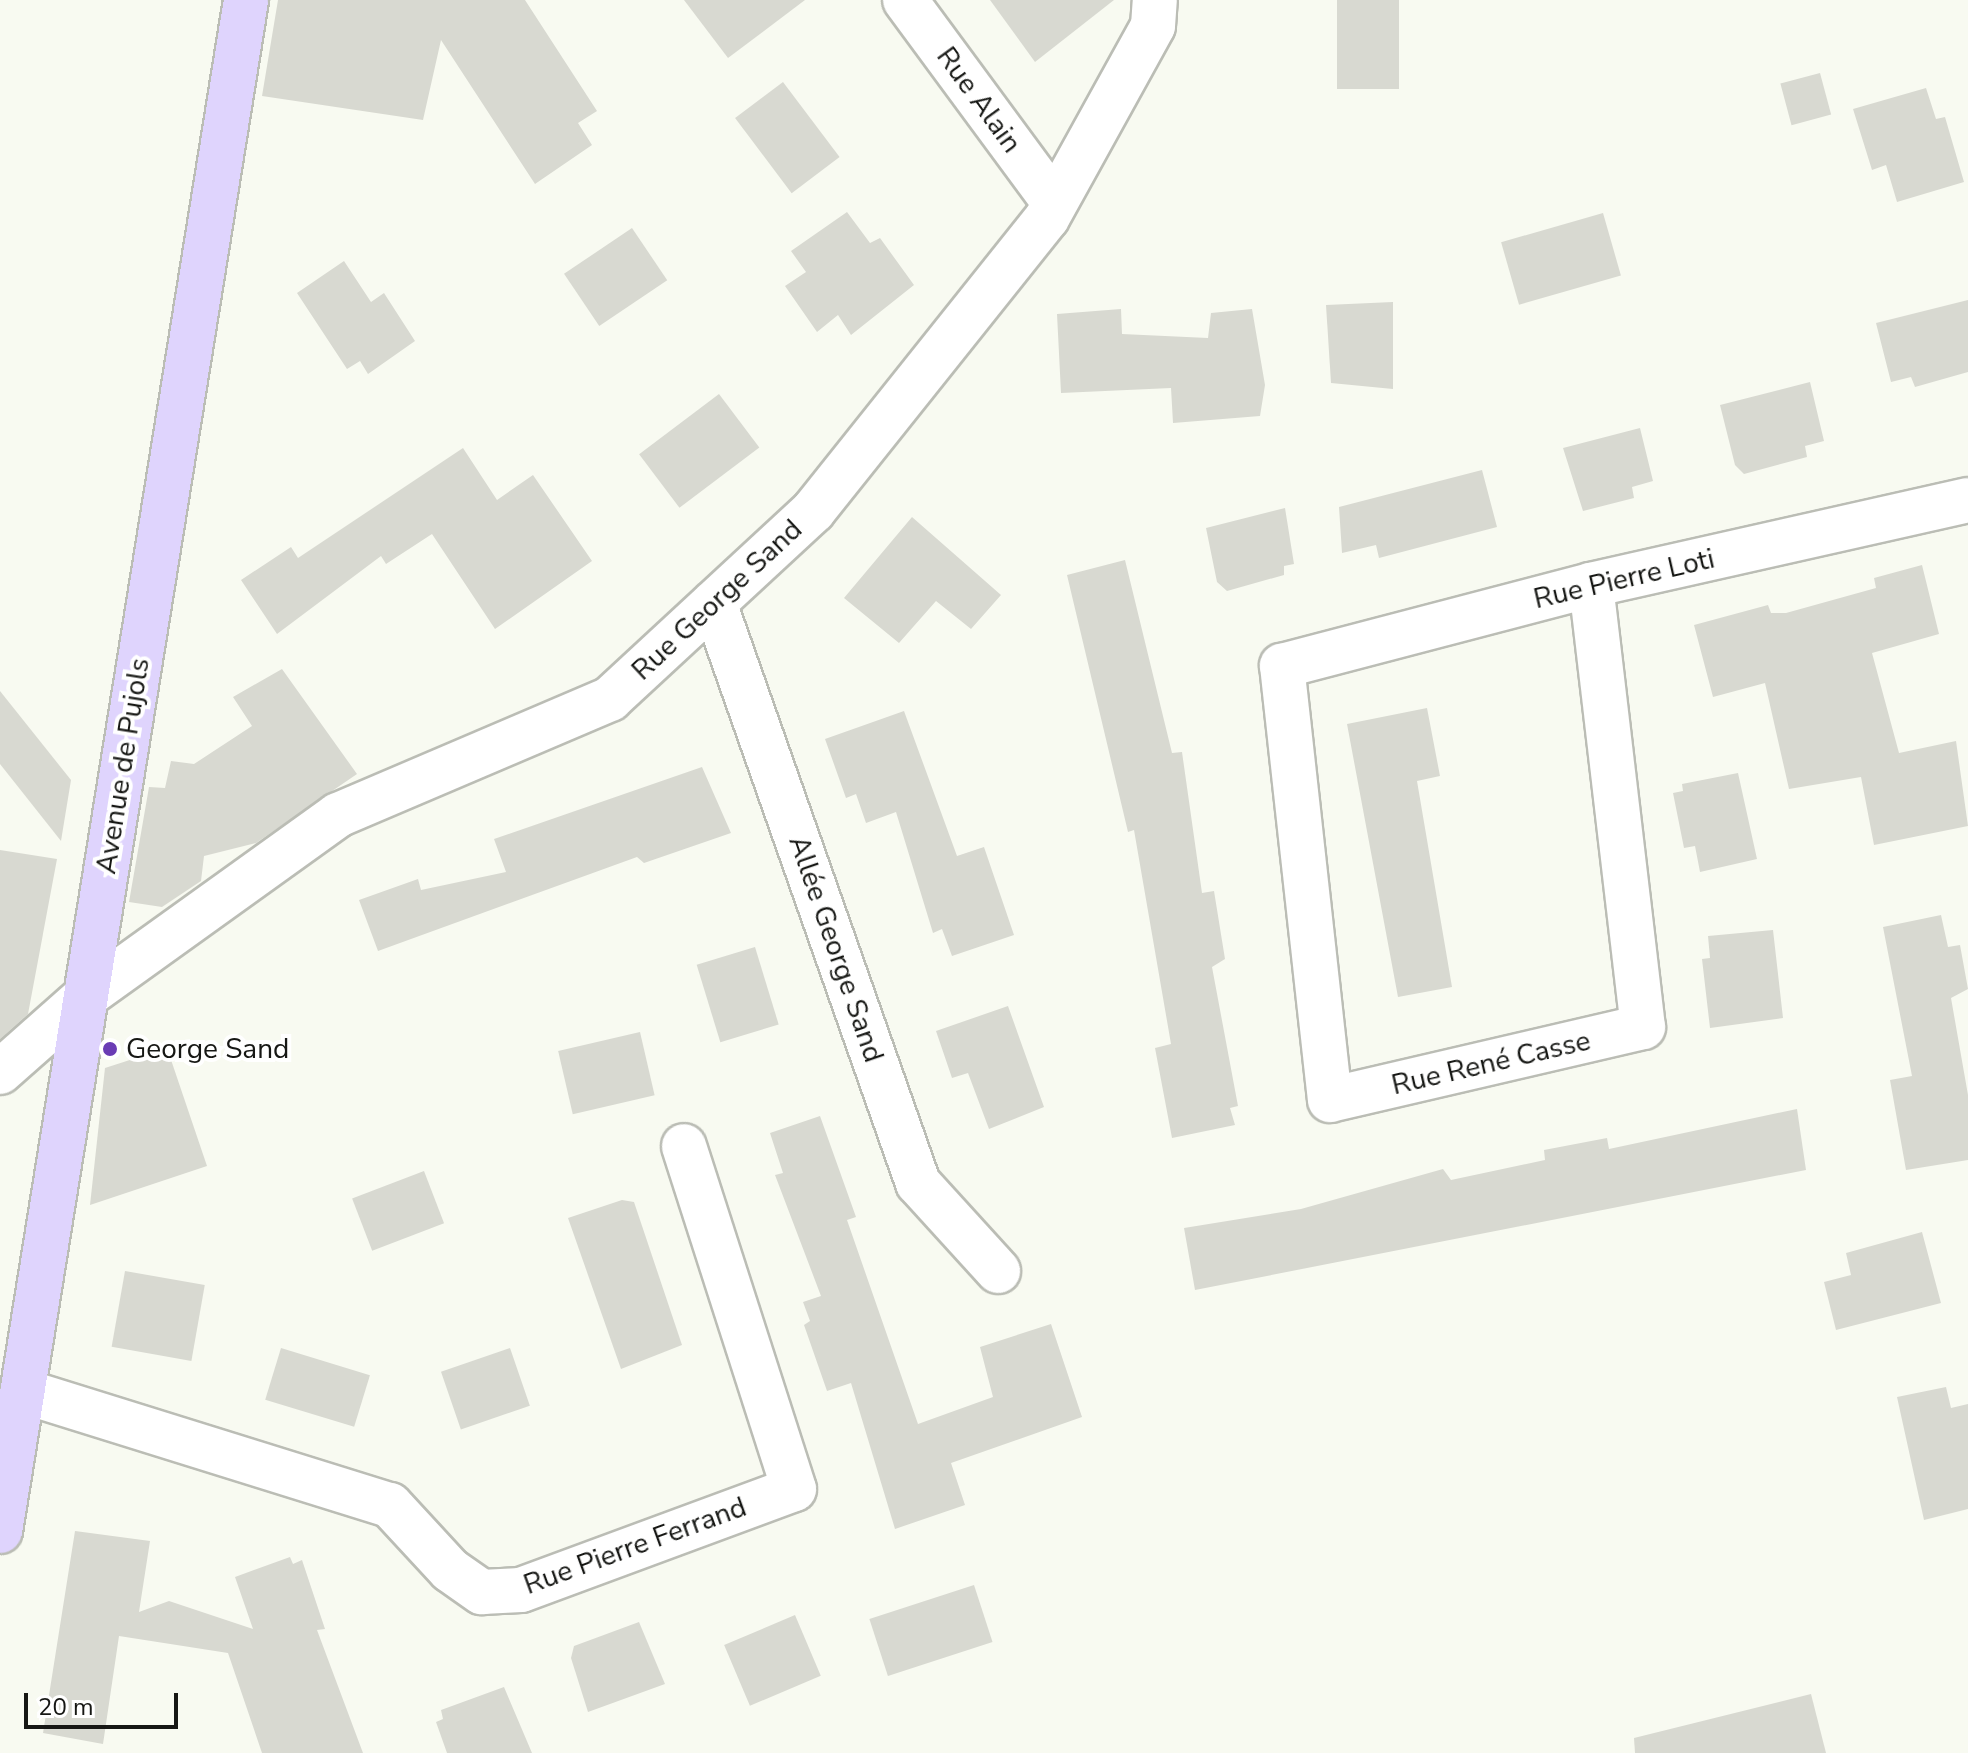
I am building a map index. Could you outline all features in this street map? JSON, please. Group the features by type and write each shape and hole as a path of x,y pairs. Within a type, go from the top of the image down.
{"main road":[{"name":"Avenue de Pujols","path":"0,1531 246,0"}],"street":[{"name":"Rue Alain","path":"905,0 1053,201"},
{"name":"Rue George Sand","path":"0,1072 86,996 338,815 610,699 714,603 813,511 1047,218 1053,201 1153,26 1155,0"},
{"name":"Rue Pierre Loti","path":"1282,666 1591,585 1968,500"},
{"name":"Rue René Casse","path":"1282,666 1330,1100 1643,1027 1591,585"},
{"name":"Allée George Sand","path":"714,603 918,1183 998,1271"},
{"name":"Rue Pierre Ferrand","path":"23,1391 390,1505 450,1570 482,1592 521,1590 794,1489 684,1146"}],"building":[{"path":"278,0 525,0 597,111 578,123 592,145 535,184 441,40 423,120 262,96"},
{"path":"684,0 805,0 728,58"},
{"path":"990,0 1114,0 1035,62"},
{"path":"1337,0 1399,0 1399,89 1337,89"},
{"path":"1820,73 1831,115 1792,125 1780,84"},
{"path":"783,82 840,157 792,193 735,118"},
{"path":"1926,88 1936,119 1945,117 1964,182 1897,202 1886,165 1872,170 1853,109"},
{"path":"847,212 870,243 880,238 914,285 851,335 838,315 817,332 785,286 806,272 791,251"},
{"path":"1603,213 1621,275 1519,305 1501,242"},
{"path":"632,228 667,280 599,326 564,274"},
{"path":"344,261 371,302 384,293 415,341 368,374 360,361 347,369 297,293"},
{"path":"1968,300 1968,372 1915,387 1911,377 1891,382 1876,323"},
{"path":"1393,302 1393,389 1331,383 1326,305"},
{"path":"1121,309 1122,334 1208,338 1211,313 1252,309 1265,385 1260,416 1173,423 1171,388 1061,393 1057,314"},
{"path":"1810,382 1824,441 1805,446 1807,457 1744,474 1735,465 1720,405"},
{"path":"719,394 759,448 679,508 639,454"},
{"path":"1640,428 1653,481 1632,487 1634,498 1583,511 1563,448"},
{"path":"463,448 497,500 533,475 592,561 495,629 432,534 386,564 381,556 277,634 241,580 291,547 298,558"},
{"path":"1482,470 1497,527 1379,558 1376,545 1342,553 1339,507"},
{"path":"1285,508 1294,564 1284,566 1284,575 1227,591 1217,582 1206,528"},
{"path":"912,517 1001,595 971,629 936,601 899,643 844,598"},
{"path":"1125,560 1172,753 1182,752 1202,893 1214,891 1225,959 1212,967 1238,1106 1230,1108 1235,1125 1172,1138 1155,1048 1171,1044 1134,830 1128,832 1067,575"},
{"path":"1922,565 1939,634 1872,653 1899,753 1956,741 1968,826 1874,845 1861,777 1789,789 1765,683 1713,697 1694,625 1768,605 1771,613 1786,613 1876,588 1874,578"},
{"path":"282,669 357,774 256,843 204,856 201,881 162,907 129,902 149,787 165,788 171,761 194,764 252,726 233,697"},
{"path":"0,691 71,780 61,841 0,764"},
{"path":"1427,708 1440,776 1417,781 1452,987 1398,997 1347,724"},
{"path":"904,711 957,856 984,847 1014,935 952,956 942,929 933,933 896,812 866,823 856,794 846,798 825,739"},
{"path":"702,767 731,833 644,863 637,857 378,951 359,900 418,879 421,890 506,872 494,839"},
{"path":"1738,773 1757,859 1700,872 1695,846 1684,848 1673,793 1683,791 1682,784"},
{"path":"0,850 57,859 28,1014 0,1039"},
{"path":"1941,915 1948,947 1960,945 1968,989 1951,998 1968,1095 1968,1160 1906,1170 1890,1080 1912,1076 1883,927"},
{"path":"1773,930 1783,1018 1710,1028 1702,959 1710,958 1708,936"},
{"path":"755,947 779,1024 720,1042 697,965"},
{"path":"1008,1006 1044,1107 989,1129 968,1073 952,1078 936,1031"},
{"path":"640,1032 655,1095 573,1114 558,1051"},
{"path":"167,1048 207,1166 90,1205 105,1068"},
{"path":"1797,1109 1806,1170 1195,1290 1184,1228 1301,1209 1443,1169 1451,1180 1545,1160 1544,1150 1607,1138 1609,1149"},
{"path":"820,1116 856,1217 847,1220 918,1424 993,1397 980,1347 1051,1324 1082,1417 951,1463 965,1505 895,1529 851,1383 827,1391 804,1325 810,1321 803,1302 821,1296 775,1175 783,1173 770,1133"},
{"path":"424,1171 444,1223 372,1251 352,1199"},
{"path":"622,1200 634,1202 682,1345 621,1369 568,1218"},
{"path":"1922,1232 1941,1303 1836,1330 1824,1282 1851,1275 1846,1253"},
{"path":"125,1271 205,1285 191,1361 112,1347"},
{"path":"281,1348 370,1375 354,1427 265,1400"},
{"path":"510,1348 530,1406 461,1429 441,1372"},
{"path":"1946,1387 1951,1408 1968,1404 1968,1509 1924,1520 1897,1397"},
{"path":"75,1531 150,1541 139,1612 169,1601 253,1629 235,1577 290,1557 293,1564 302,1560 325,1629 317,1630 363,1753 262,1753 228,1653 119,1636 103,1744 43,1733"},
{"path":"974,1585 993,1642 888,1676 869,1619"},
{"path":"795,1615 821,1676 750,1706 724,1645"},
{"path":"639,1622 665,1684 588,1712 571,1658 574,1646"},
{"path":"504,1687 532,1753 447,1753 436,1722 443,1719 441,1710"},
{"path":"1811,1694 1826,1753 1635,1753 1634,1738"}],"place":[{"name":"George Sand","path":"110,1049"}]}
